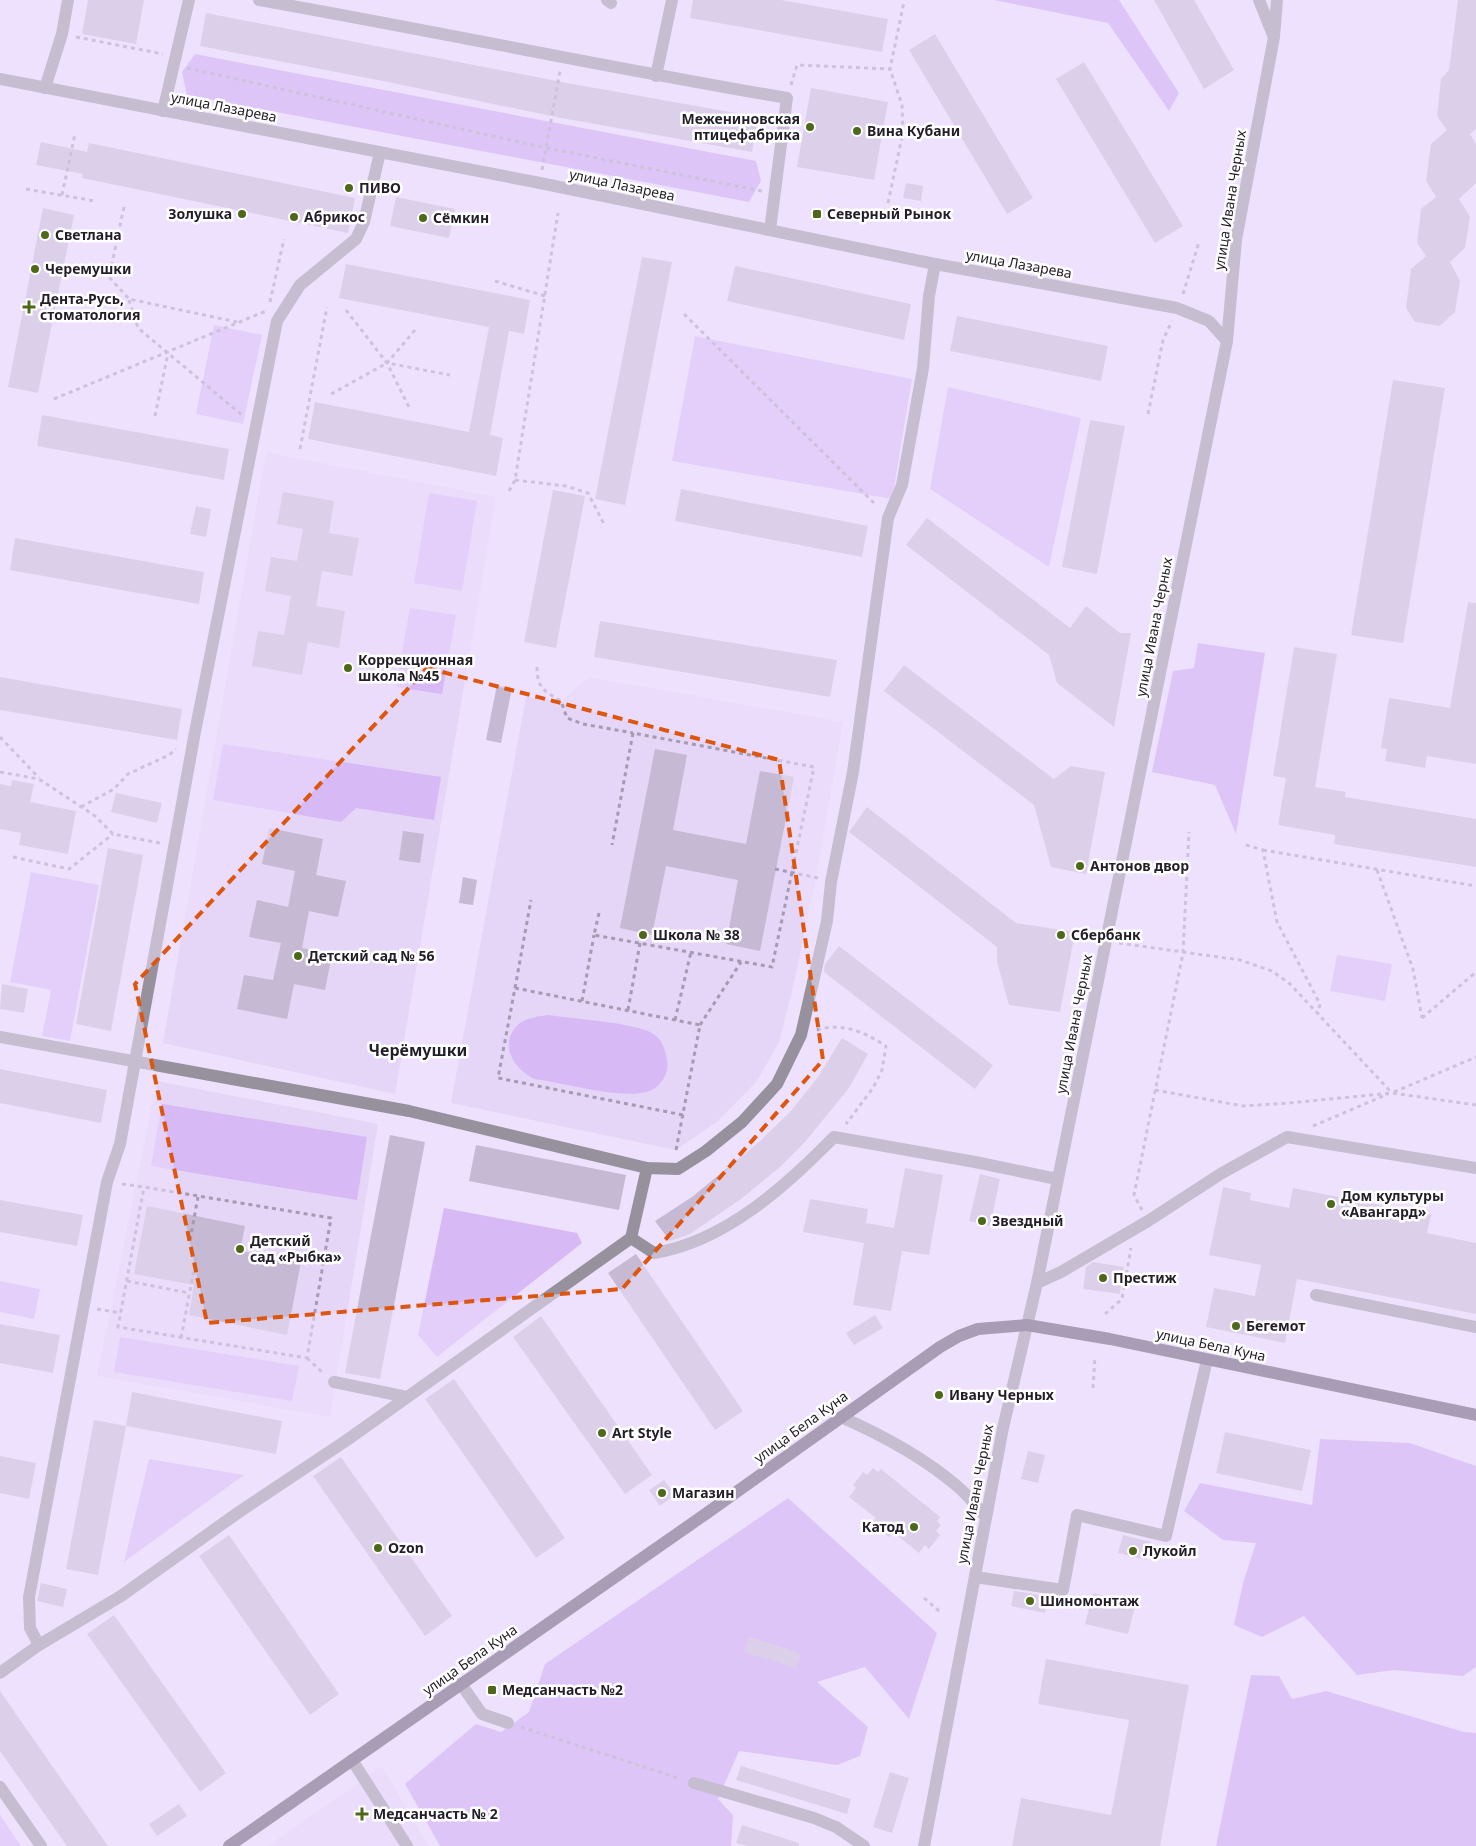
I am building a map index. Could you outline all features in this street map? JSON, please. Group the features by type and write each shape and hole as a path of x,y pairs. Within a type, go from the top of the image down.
{"main road":[{"name":"улица Бела Куна","path":"229,1846 707,1513 841,1417 959,1336 978,1329 1026,1325 1110,1339 1476,1415"}],"street":[{"path":"45,88 62,34 68,0"},
{"path":"163,111 189,0"},
{"path":"259,0 563,56 656,76 787,98 770,230"},
{"path":"656,76 672,0"},
{"path":"1259,0 1274,37"},
{"name":"улица Ивана Черных","path":"924,1846 1002,1428 1037,1284 1227,341 1236,240 1274,37 1277,0"},
{"name":"улица Лазарева","path":"0,79 540,183 935,264 1177,308 1209,321 1227,341"},
{"path":"39,1645 30,1628 29,1597 107,1182 120,1144 195,732 277,321 300,285 356,239 364,222 380,152"},
{"path":"0,1037 409,1111 647,1168 678,1170 706,1151 742,1122 777,1084 801,1035 827,921 831,882 853,772 888,518 902,485 920,388 929,296 935,264"},
{"path":"631,1238 654,1252 679,1249 727,1224 768,1198 803,1168 834,1137 975,1162 1058,1180"},
{"path":"1037,1284 1148,1221 1222,1173 1287,1137 1476,1168"},
{"path":"0,1672 39,1645 121,1596 631,1238 647,1168"},
{"path":"1316,1295 1476,1327"},
{"path":"974,1576 1063,1590 1077,1515 1166,1536 1207,1360"},
{"path":"334,1382 407,1397"},
{"path":"841,1417 887,1439 922,1461 957,1486 986,1517"},
{"path":"461,1684 482,1714 508,1723"},
{"path":"352,1760 407,1846"},
{"path":"694,1783 814,1818 836,1827 864,1846"},
{"path":"0,1787 41,1846"}],"path":[{"path":"888,203 902,132 902,105 890,69 904,2"},
{"path":"62,34 547,148 775,193"},
{"path":"540,183 563,56"},
{"path":"787,98 797,65 890,69"},
{"path":"62,194 75,134"},
{"path":"26,189 95,201"},
{"path":"124,207 109,277 129,299 138,328 255,426"},
{"path":"509,490 515,480 558,213"},
{"path":"54,399 268,310 284,239"},
{"path":"1148,414 1163,340 1188,280 1199,242"},
{"path":"495,281 546,296"},
{"path":"129,299 238,323"},
{"path":"300,449 327,307"},
{"path":"346,310 387,363 410,409"},
{"path":"684,314 888,518"},
{"path":"331,394 387,363 415,330"},
{"path":"155,416 168,352"},
{"path":"387,363 450,376"},
{"path":"515,480 566,486 588,492 605,526"},
{"path":"537,667 537,680 544,692 561,701 567,718 583,724 814,766 772,967 594,934"},
{"path":"81,807 114,789 128,774 169,755 195,732"},
{"path":"612,845 633,733"},
{"path":"0,738 40,779 95,816 113,834 175,846"},
{"path":"0,772 40,779"},
{"path":"1148,1221 1134,1195 1183,953 1189,832"},
{"path":"13,857 69,869 113,834"},
{"path":"1246,845 1263,850 1476,886"},
{"path":"1263,850 1277,922 1320,1004 1318,1014"},
{"path":"775,869 831,882"},
{"path":"1377,870 1413,969 1422,1018 1476,972"},
{"path":"531,900 498,1078 683,1115"},
{"path":"582,1001 599,913"},
{"path":"1106,941 1240,960 1272,971 1290,984 1392,1093"},
{"path":"628,1010 640,943"},
{"path":"675,1020 691,952"},
{"path":"676,1150 700,1024 741,962"},
{"path":"515,988 700,1024"},
{"path":"801,1035 832,1026 866,1033 886,1046 882,1070 873,1088 852,1118 834,1137"},
{"path":"1287,1137 1476,1057"},
{"path":"1155,1090 1243,1106 1289,1104 1392,1093 1476,1105"},
{"path":"107,1182 331,1218 307,1358"},
{"path":"144,1187 118,1327 307,1358 334,1382"},
{"path":"190,1240 198,1197"},
{"path":"1105,1314 1122,1299 1134,1229"},
{"path":"181,1338 196,1259"},
{"path":"127,1281 189,1293"},
{"path":"84,1306 121,1313"},
{"path":"1094,1388 1095,1356"},
{"path":"924,1598 939,1611"},
{"path":"508,1723 694,1783"}],"highlighted area":[{"path":"427,668 779,760 823,1060 622,1289 207,1323 135,984"}],"shaded area":[{"path":"994,0 1119,0 1179,93 1169,111 1108,23"},
{"path":"195,54 756,161 761,181 749,202 187,95 182,72"},
{"path":"214,325 262,335 243,424 196,414"},
{"path":"695,336 912,379 892,499 672,461"},
{"path":"948,387 1081,418 1049,567 930,489"},
{"path":"266,452 496,497 395,1094 163,1043"},
{"path":"429,493 477,501 462,591 414,583"},
{"path":"410,608 456,615 442,694 396,687"},
{"path":"1198,643 1265,653 1236,834 1215,785 1152,772 1173,671 1194,668"},
{"name":"Школа № 38","path":"589,677 843,722 816,878 792,992 779,1042 757,1081 718,1121 676,1150 451,1103 526,697 561,701"},
{"path":"223,744 441,777 434,820 356,808 341,822 213,800"},
{"path":"31,872 99,885 70,1041 42,1036 51,990 10,982"},
{"path":"1337,955 1392,964 1385,1001 1330,991"},
{"path":"548,1015 615,1023 654,1034 664,1048 667,1065 665,1075 655,1088 635,1094 592,1090 535,1079 517,1065 512,1058 509,1043 515,1028 522,1022 530,1018"},
{"name":"Детский сад «Рыбка»","path":"157,1081 378,1124 330,1417 97,1376"},
{"path":"162,1104 367,1137 357,1200 151,1166"},
{"path":"444,1208 577,1233 582,1243 437,1357 418,1335"},
{"path":"0,1281 40,1289 34,1319 0,1312"},
{"path":"120,1337 299,1366 292,1401 114,1372"},
{"path":"1320,1439 1410,1443 1476,1466 1476,1667 1463,1676 1394,1670 1357,1675 1304,1616 1262,1637 1234,1625 1243,1583 1256,1543 1223,1540 1184,1511 1200,1483 1312,1505"},
{"path":"149,1459 244,1475 124,1562"},
{"path":"788,1498 937,1633 909,1719 865,1667 817,1682 868,1727 860,1756 837,1765 739,1751 718,1799 733,1815 731,1846 440,1846 405,1784 476,1724 501,1732 529,1712 545,1664"},
{"path":"1251,1675 1279,1676 1292,1699 1326,1691 1464,1732 1476,1733 1476,1846 1216,1846"},
{"name":"Медсанчасть № 2","path":"382,1766 429,1846 268,1846"},
{"path":"0,1815 21,1846 0,1846"}],"building":[{"path":"88,0 144,0 136,44 82,34"},
{"path":"693,0 781,0 888,19 882,52 690,18"},
{"path":"1154,0 1194,0 1234,70 1204,89"},
{"path":"1458,0 1476,0 1476,129 1470,134 1476,144 1476,183 1459,199 1470,217 1465,248 1450,262 1460,281 1455,312 1440,326 1415,322 1406,308 1411,269 1426,256 1417,243 1421,209 1436,197 1426,181 1431,144 1447,130 1437,116 1441,79 1449,70"},
{"path":"206,13 567,83 758,117 752,152 561,118 200,46"},
{"path":"935,34 1033,198 1007,214 909,50"},
{"path":"1084,62 1183,226 1155,243 1056,79"},
{"path":"811,88 888,102 874,180 797,167"},
{"path":"41,142 87,152 89,143 355,198 348,233 82,178 83,174 36,165"},
{"path":"906,183 923,186 921,201 903,198"},
{"name":"Сёмкин","path":"396,197 455,209 449,238 390,226"},
{"path":"43,208 74,215 38,393 8,387"},
{"path":"642,257 672,262 625,505 595,499"},
{"path":"346,264 530,300 524,334 509,331 490,435 503,438 496,476 308,439 315,402 469,432 489,327 339,298"},
{"path":"735,266 911,304 904,340 727,301"},
{"path":"957,316 1108,346 1101,381 950,351"},
{"path":"1393,380 1445,388 1403,643 1351,635"},
{"path":"42,415 229,449 224,480 37,446"},
{"path":"1090,420 1125,426 1097,574 1062,567"},
{"path":"681,489 868,526 862,557 675,521"},
{"path":"553,490 585,496 556,648 524,642"},
{"path":"283,492 334,501 329,533 359,538 352,576 322,571 316,606 345,611 339,648 308,642 302,675 252,666 258,631 284,635 291,596 265,591 271,557 297,561 303,529 277,524"},
{"path":"196,506 211,509 206,537 190,534"},
{"path":"927,518 1070,628 1086,606 1120,633 1131,633 1114,727 1057,683 1049,655 906,545"},
{"path":"15,538 204,572 199,604 10,570"},
{"path":"1468,602 1476,603 1476,764 1427,756 1425,768 1385,761 1387,749 1381,748 1389,698 1450,708"},
{"path":"600,621 837,660 830,697 594,657"},
{"path":"1294,647 1337,654 1315,787 1346,792 1345,797 1476,819 1476,867 1334,844 1335,835 1278,825 1286,778 1273,776"},
{"path":"904,665 1054,779 1071,766 1105,772 1086,874 1051,867 1034,805 884,691"},
{"path":"0,677 182,709 177,740 0,710"},
{"path":"497,685 512,688 501,743 486,740"},
{"path":"655,749 687,755 673,830 746,844 760,771 794,777 760,951 726,944 738,880 666,866 652,935 620,928"},
{"path":"12,780 34,784 30,802 76,811 68,854 19,845 21,833 0,829 0,784 11,786"},
{"path":"116,793 162,803 157,823 111,812"},
{"path":"867,807 1016,923 1075,932 1060,1012 1009,1005 997,962 997,947 849,832"},
{"path":"269,828 323,839 316,875 346,881 338,917 309,911 302,948 332,954 325,990 294,984 287,1019 237,1009 244,975 273,980 281,943 249,937 257,900 288,907 295,871 262,864"},
{"path":"403,831 424,834 420,863 399,860"},
{"path":"108,848 143,855 111,1031 76,1024"},
{"path":"463,877 477,880 473,905 459,903"},
{"path":"839,946 993,1065 975,1089 824,972 825,964"},
{"path":"2,984 28,989 24,1013 0,1009"},
{"path":"842,1038 868,1054 849,1088 805,1142 780,1167 741,1199 690,1234 670,1241 655,1221 692,1197 759,1142 790,1112 818,1077"},
{"path":"0,1069 107,1090 101,1123 0,1103"},
{"path":"390,1135 425,1142 380,1379 345,1373"},
{"path":"476,1145 626,1175 619,1210 469,1181"},
{"path":"905,1168 943,1175 929,1255 902,1251 891,1311 853,1305 864,1243 803,1232 810,1199 868,1209 866,1223 894,1228"},
{"path":"980,1174 1000,1179 990,1226 969,1221"},
{"path":"1223,1187 1251,1193 1250,1200 1289,1208 1293,1188 1431,1215 1427,1233 1476,1243 1476,1314 1297,1279 1285,1343 1206,1327 1214,1288 1255,1296 1261,1265 1209,1255"},
{"path":"0,1200 83,1215 77,1246 0,1232"},
{"path":"147,1206 245,1226 240,1251 301,1262 287,1335 189,1315 194,1285 134,1274"},
{"path":"636,1254 743,1411 715,1430 608,1273"},
{"name":"Престиж","path":"1093,1262 1124,1267 1120,1294 1083,1289 1086,1267"},
{"path":"875,1315 883,1328 854,1345 846,1333"},
{"path":"541,1316 652,1475 625,1494 513,1337"},
{"path":"0,1324 60,1335 53,1373 0,1363"},
{"path":"454,1379 565,1538 536,1558 425,1399"},
{"path":"132,1392 282,1421 276,1454 126,1426"},
{"path":"94,1420 126,1426 98,1575 66,1569"},
{"path":"1225,1432 1311,1450 1302,1491 1216,1473"},
{"path":"1028,1451 1045,1455 1038,1483 1021,1479"},
{"path":"0,1456 36,1463 29,1499 0,1493"},
{"path":"341,1457 452,1616 425,1636 313,1476"},
{"path":"873,1468 878,1472 881,1469 940,1517 937,1521 941,1525 936,1531 940,1535 929,1549 925,1545 919,1553 893,1532 889,1537 871,1523 876,1518 849,1497 856,1488 853,1485 863,1472 867,1475"},
{"name":"Магазин","path":"664,1480 675,1495 660,1506 649,1490"},
{"path":"229,1535 339,1694 310,1715 199,1556"},
{"path":"1123,1535 1151,1542 1146,1560 1118,1553"},
{"path":"41,1583 67,1589 63,1607 37,1601"},
{"name":"Шиномонтаж","path":"1014,1591 1048,1596 1045,1613 1011,1606"},
{"path":"1093,1593 1136,1603 1128,1634 1085,1624"},
{"path":"114,1615 226,1773 200,1792 87,1634"},
{"path":"749,1637 801,1653 796,1668 744,1652"},
{"path":"1046,1659 1189,1685 1160,1846 1012,1846 1021,1798 1111,1815 1129,1720 1038,1704"},
{"path":"0,1691 108,1846 67,1846 0,1751"},
{"path":"741,1766 851,1799 847,1814 736,1780"},
{"path":"890,1772 909,1778 892,1833 873,1827"},
{"path":"179,1804 187,1816 157,1836 149,1824"},
{"path":"742,1825 799,1843 799,1846 747,1846 736,1843"}],"place":[{"name":"Межениновская птицефабрика","path":"810,127"},
{"name":"Вина Кубани","path":"857,131"},
{"name":"ПИВО","path":"349,188"},
{"name":"Золушка","path":"242,214"},
{"name":"Северный Рынок","path":"817,214"},
{"name":"Абрикос","path":"294,217"},
{"name":"Сёмкин","path":"423,218"},
{"name":"Светлана","path":"45,235"},
{"name":"Черемушки","path":"35,269"},
{"name":"Дента-Русь, стоматология","path":"29,307"},
{"name":"Коррекционная школа №45","path":"348,668"},
{"name":"Антонов двор","path":"1080,866"},
{"name":"Школа № 38","path":"643,935"},
{"name":"Сбербанк","path":"1061,935"},
{"name":"Детский сад № 56","path":"298,956"},
{"name":"Дом культуры «Авангард»","path":"1331,1204"},
{"name":"Звездный","path":"982,1221"},
{"name":"Детский сад «Рыбка»","path":"240,1249"},
{"name":"Престиж","path":"1103,1278"},
{"name":"Бегемот","path":"1236,1326"},
{"name":"Ивану Черных","path":"939,1395"},
{"name":"Art Style","path":"602,1433"},
{"name":"Магазин","path":"662,1493"},
{"name":"Катод","path":"914,1527"},
{"name":"Ozon","path":"378,1548"},
{"name":"Лукойл","path":"1133,1551"},
{"name":"Шиномонтаж","path":"1030,1601"},
{"name":"Медсанчасть №2","path":"492,1690"},
{"name":"Медсанчасть № 2","path":"362,1814"}],"district":[{"name":"Черёмушки","path":"418,1050"}]}
